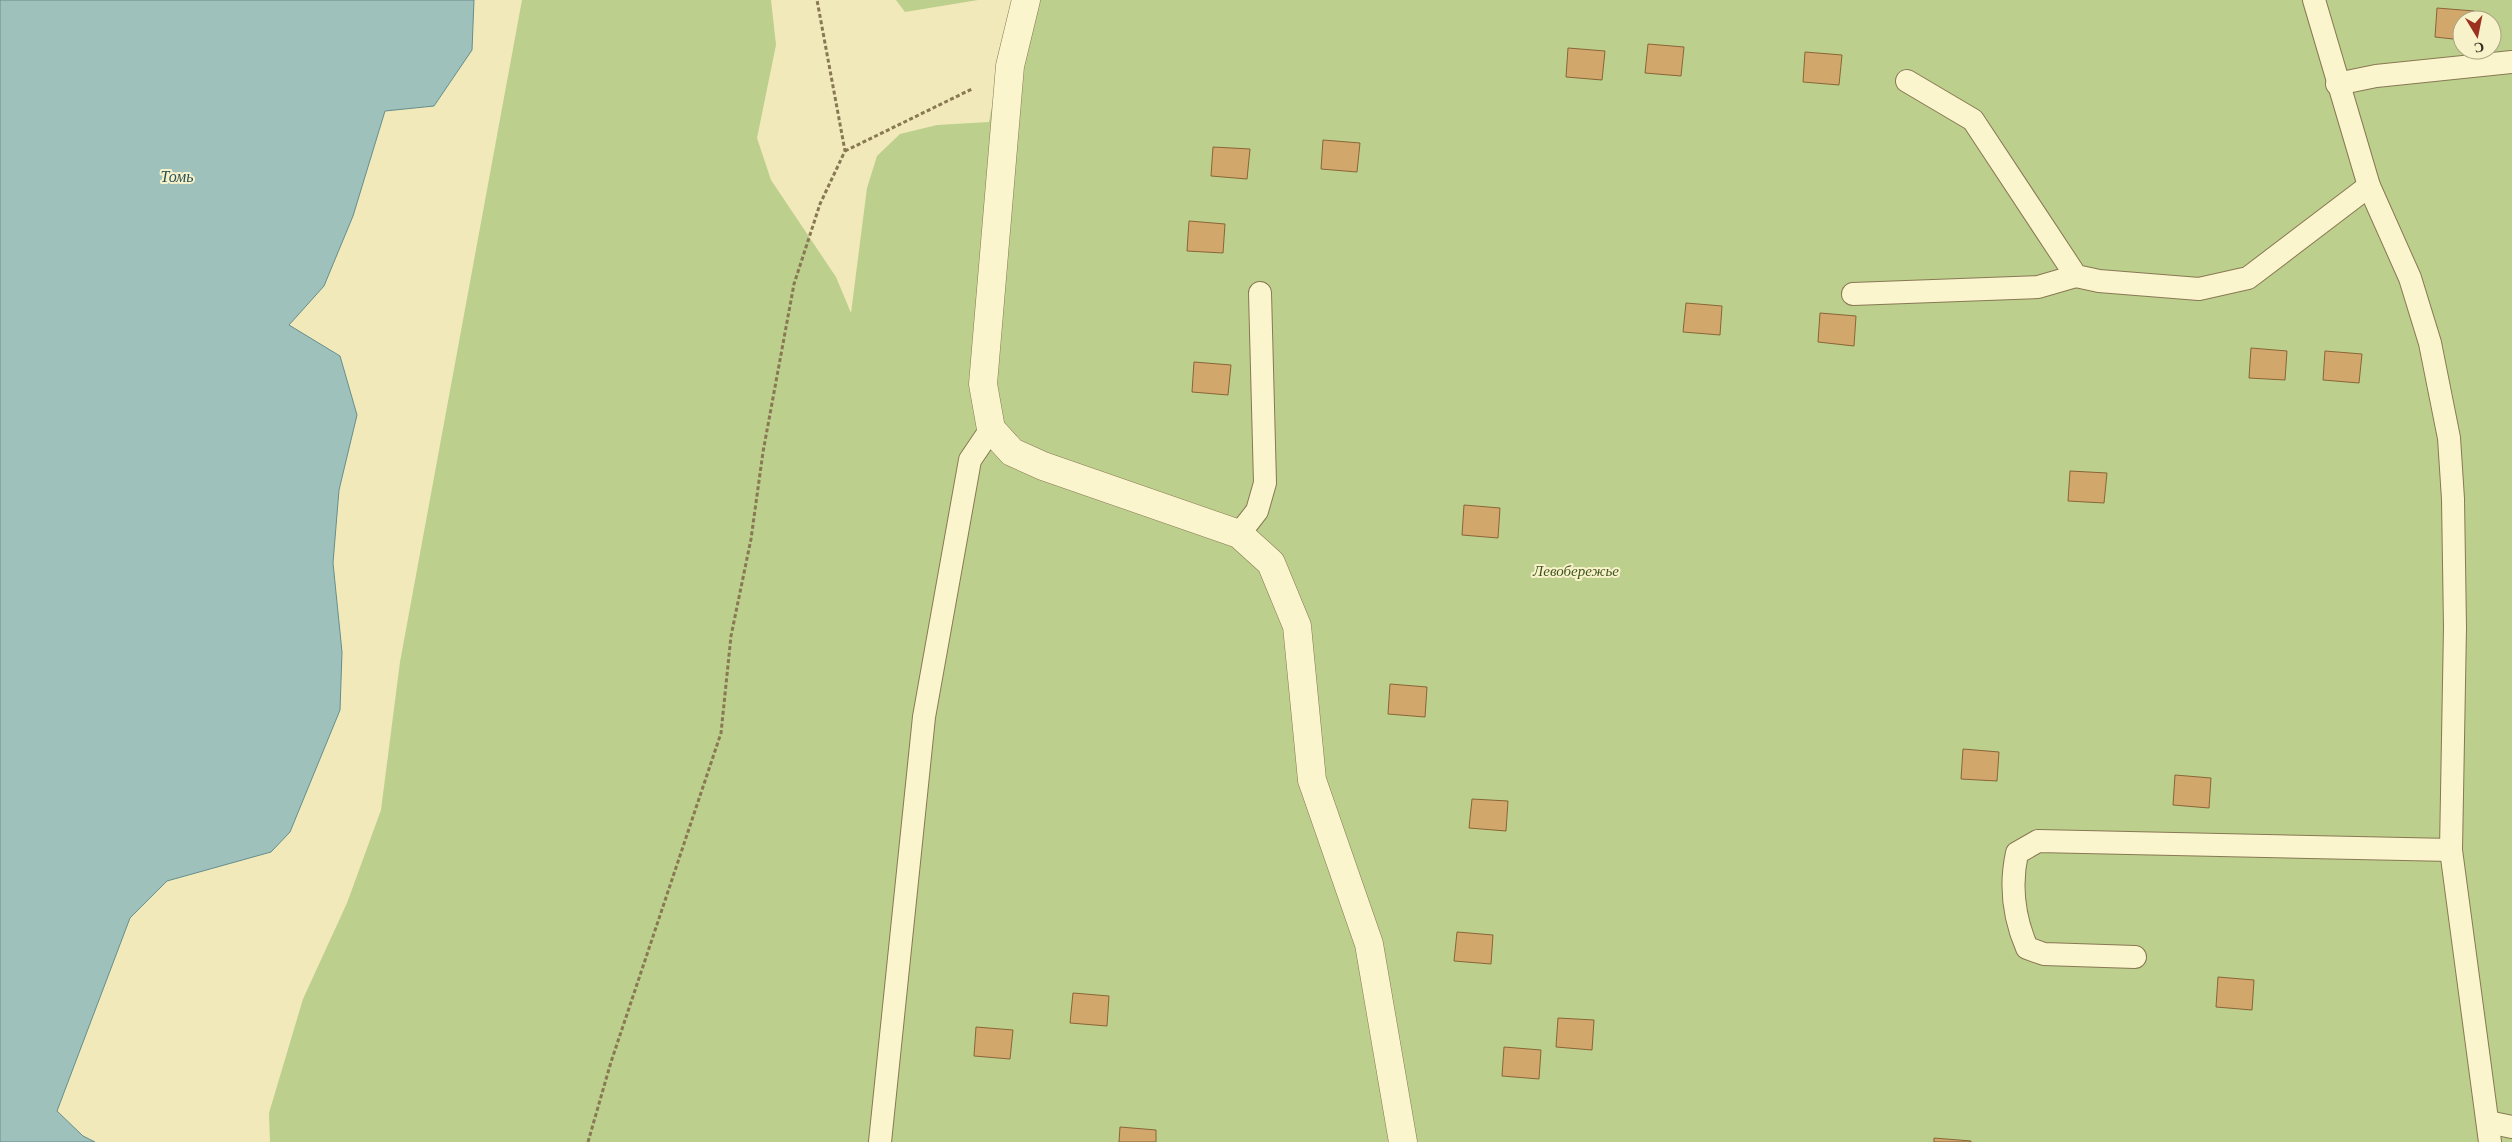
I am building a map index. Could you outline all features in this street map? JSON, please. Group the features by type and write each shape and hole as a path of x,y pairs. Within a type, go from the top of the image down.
{"street":[{"path":"1026,0 1010,66 983,384 991,429 1012,452 1043,466 1239,534 1271,562 1296,626 1312,780 1369,944 1403,1142"}],"lane":[{"path":"2314,0 2337,84 2369,186 2410,278 2430,343 2449,438 2453,499 2455,627 2451,850 2489,1132 2512,1127"},
{"path":"2337,84 2376,76 2512,62"},
{"path":"1907,81 1973,120 2076,276"},
{"path":"1853,294 2038,287 2076,276 2099,281 2199,289 2248,278 2369,186"},
{"path":"1239,534 1257,511 1265,483 1260,293"},
{"path":"880,1142 924,717 970,460 991,429"},
{"path":"2135,956 2044,954 2027,948 2018,928 2012,875 2017,852 2038,841 2451,850"}],"path":[{"path":"588,1142 611,1062 721,733 731,636 751,539 763,452 794,284 820,204 845,152 817,0"},
{"path":"845,152 956,99 1010,66"}],"green space":[{"name":"Левобережье","path":"522,0 771,0 776,45 757,138 771,180 836,277 851,313 867,188 877,156 900,134 937,125 989,122 1010,11 1015,0 2512,0 2512,1142 270,1142 269,1113 303,999 347,903 381,810 400,662"},
{"path":"896,0 978,0 905,12"}],"water":[{"name":"Томь","path":"0,0 474,0 472,50 434,106 385,111 353,216 324,286 289,325 340,356 357,415 339,490 333,563 342,652 340,710 290,832 271,852 167,881 130,918 57,1111 83,1136 95,1142 0,1142"}],"building":[{"path":"2437,8 2462,10 2452,10 2452,39 2435,37"},
{"path":"1648,44 1684,47 1681,76 1645,73"},
{"path":"1568,48 1605,51 1602,80 1566,77"},
{"path":"1805,52 1842,55 1839,85 1803,82"},
{"path":"1323,140 1360,143 1357,172 1321,169"},
{"path":"1213,147 1250,149 1247,179 1211,176"},
{"path":"1189,221 1225,224 1223,253 1187,251"},
{"path":"1686,303 1722,306 1720,335 1683,332"},
{"path":"1820,313 1856,316 1854,346 1818,342"},
{"path":"2251,348 2287,351 2285,380 2249,378"},
{"path":"2325,351 2362,354 2359,383 2323,380"},
{"path":"1194,362 1231,365 1228,395 1192,392"},
{"path":"2070,471 2107,473 2104,503 2068,501"},
{"path":"1464,505 1500,508 1498,538 1462,535"},
{"path":"1390,684 1427,687 1425,717 1388,714"},
{"path":"1963,749 1999,752 1997,781 1961,779"},
{"path":"2175,775 2211,778 2209,808 2173,805"},
{"path":"1472,799 1508,801 1506,831 1469,828"},
{"path":"1457,932 1493,935 1491,964 1454,961"},
{"path":"2218,977 2254,980 2252,1010 2216,1007"},
{"path":"1073,993 1109,996 1107,1026 1070,1023"},
{"path":"1558,1018 1594,1020 1592,1050 1556,1047"},
{"path":"976,1027 1013,1030 1010,1059 974,1056"},
{"path":"1504,1047 1541,1050 1539,1079 1502,1076"},
{"path":"1120,1127 1156,1130 1156,1142 1119,1142"},
{"path":"1934,1138 1971,1141 1971,1142 1934,1142"}]}
